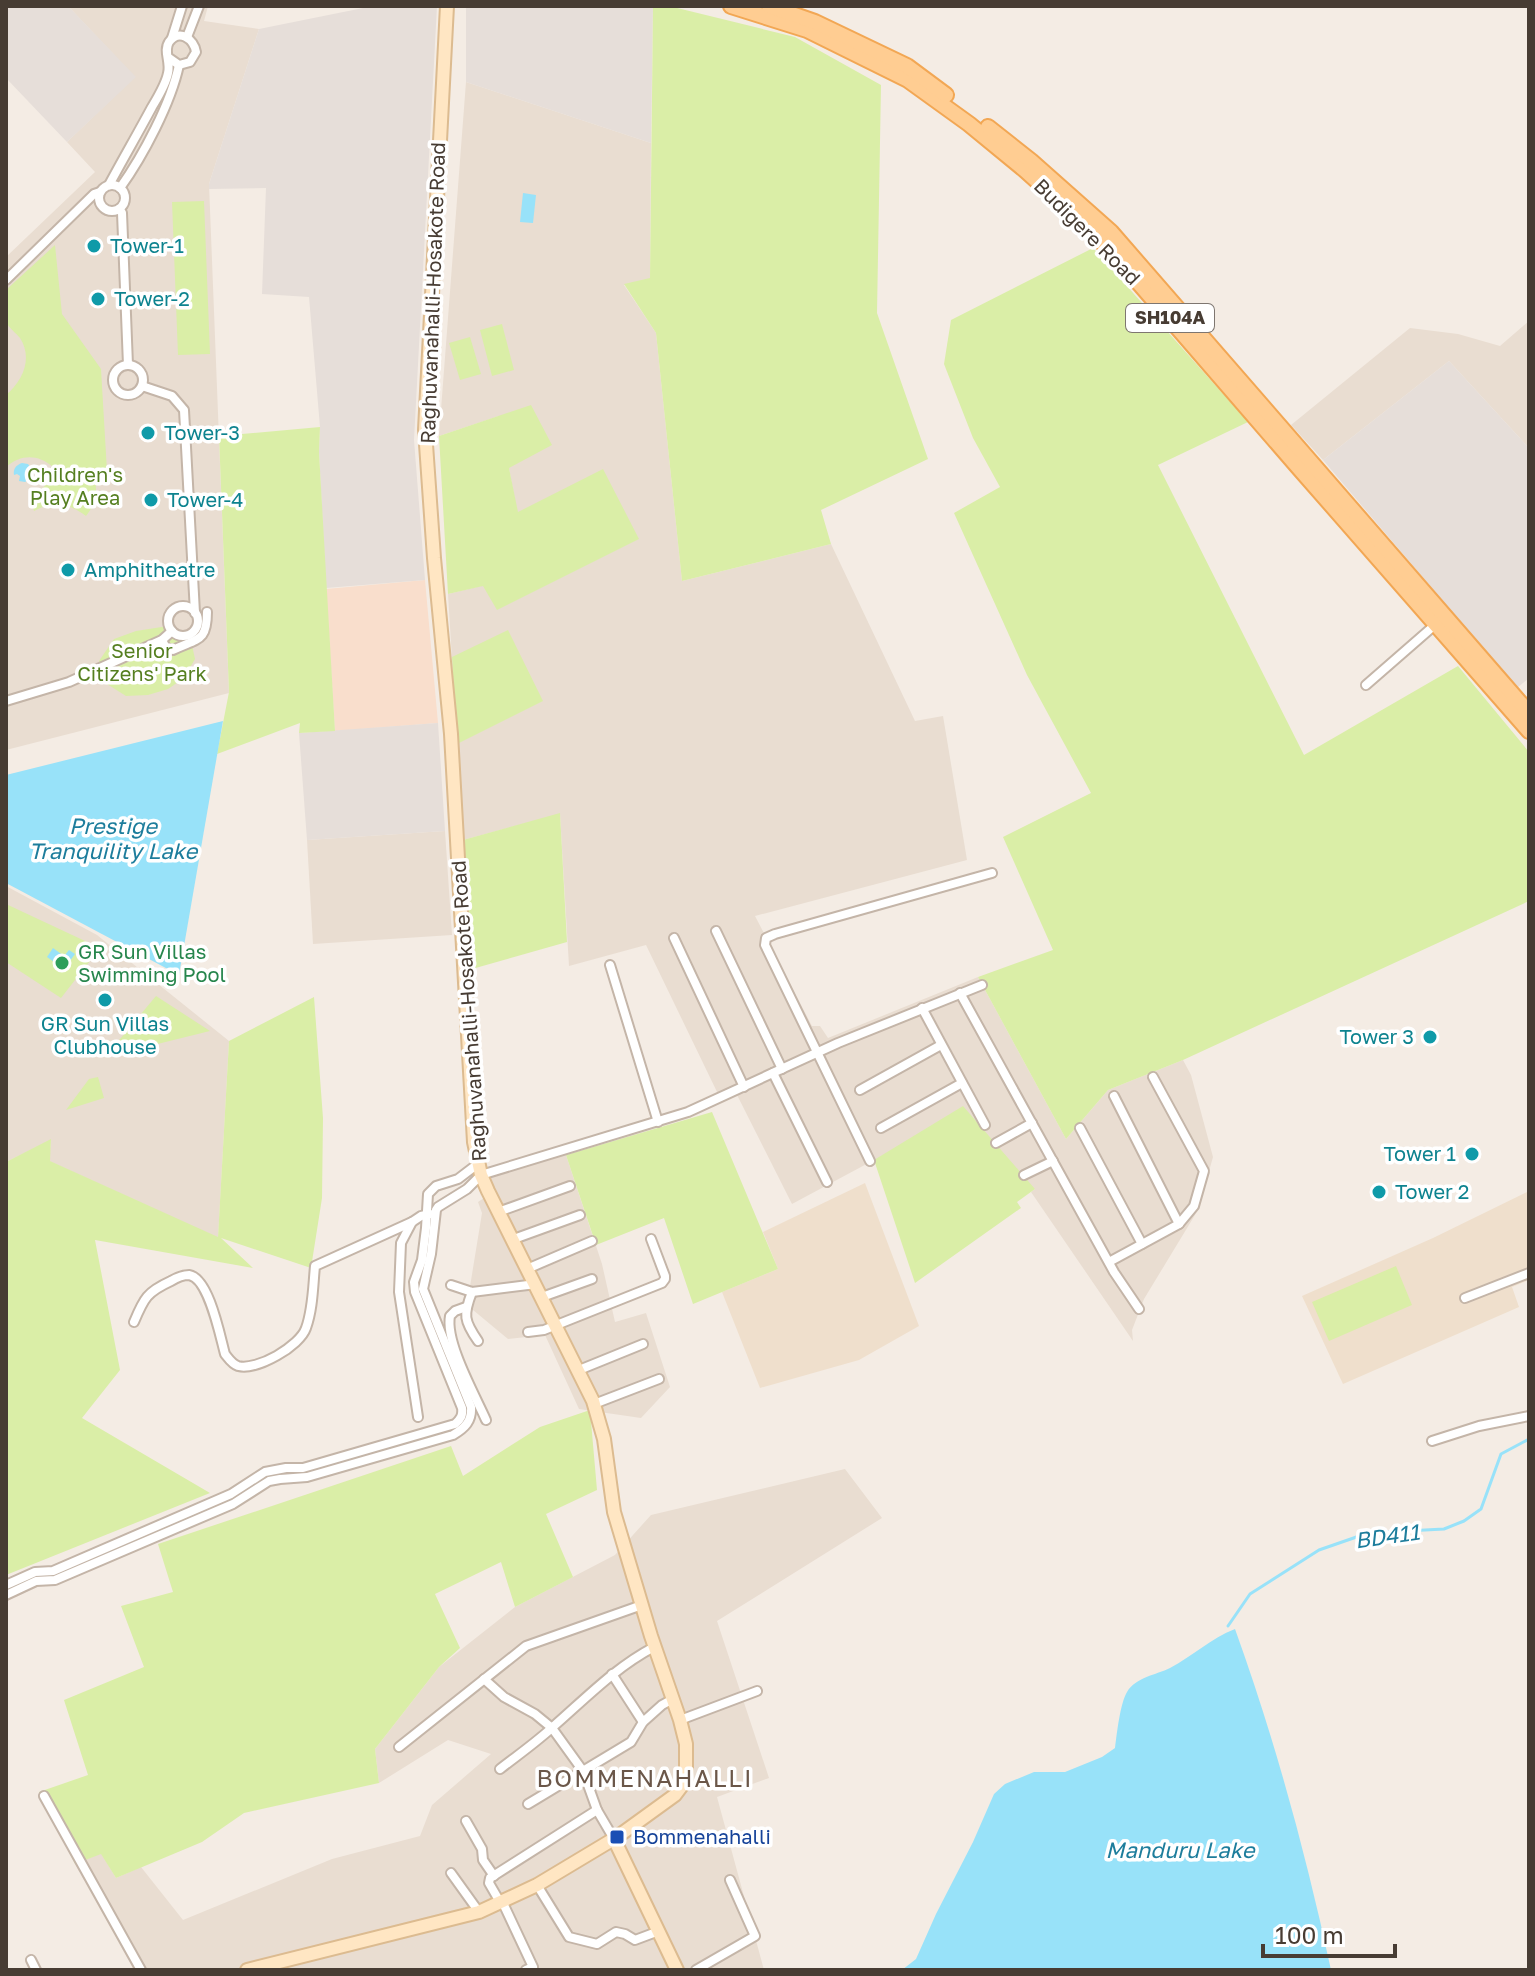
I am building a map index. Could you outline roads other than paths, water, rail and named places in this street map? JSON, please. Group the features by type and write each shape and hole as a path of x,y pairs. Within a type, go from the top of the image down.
{"main road":[{"name":"Raghuvanahalli-Hosakote Road","path":"247,1970 479,1912 501,1902 537,1885 614,1839 675,1795 684,1783 686,1770 686,1744 680,1720 654,1647 614,1512 604,1439 594,1404 498,1212 480,1169 474,1142 451,734 425,430 447,6"},
{"name":"Budigere Road","path":"731,6 807,30 908,80 1025,170 1086,225 1125,267 1436,624 1463,646 1529,713"},
{"name":"Budigere Road","path":"769,6 815,22 907,66 1022,154 1094,215 1307,460 1463,646 1529,731"},
{"path":"614,1839 675,1969"}],"street":[{"path":"6,280 94,194 109,185 168,72 166,51 182,6"},
{"path":"187,37 199,6"},
{"path":"172,38 187,37 195,46 190,62 179,65"},
{"path":"169,58 179,65"},
{"path":"120,188 149,141 175,82 179,65"},
{"path":"109,185 120,188"},
{"path":"100,192 98,201 103,208 111,211 119,209 125,199 120,188"},
{"path":"119,209 122,213 128,365"},
{"path":"128,365 137,367 142,373 142,386 136,393 126,395 114,386 114,376 119,368 128,365"},
{"path":"142,386 172,396 184,410 197,627 190,634 180,636 172,631 168,621 176,609 188,607 195,613"},
{"path":"162,640 166,648 173,650 201,636 207,629 207,612"},
{"path":"1366,685 1436,624"},
{"path":"6,701 69,682 162,640 172,631"},
{"path":"870,1161 765,945 766,938 992,873"},
{"path":"716,931 827,1182"},
{"path":"674,938 744,1087"},
{"path":"610,965 658,1122"},
{"path":"6,1595 36,1581 55,1580 231,1494 265,1472 286,1468 305,1473 455,1424 465,1418 414,1288 431,1214 427,1200 429,1191 436,1186 480,1169 688,1112 817,1053 982,985"},
{"path":"960,993 1109,1262 1139,1309"},
{"path":"922,1008 985,1125"},
{"path":"860,1090 941,1045"},
{"path":"1109,1262 1179,1224 1194,1206 1204,1171 1153,1077"},
{"path":"881,1128 962,1083"},
{"path":"1114,1096 1179,1224"},
{"path":"996,1143 1032,1123"},
{"path":"1080,1128 1142,1244"},
{"path":"1024,1175 1053,1161"},
{"path":"134,1322 142,1302 154,1289 189,1275 198,1279 204,1287 230,1362 245,1367 285,1352 301,1339 307,1327 315,1266 431,1214 467,1189 480,1169"},
{"path":"498,1212 570,1186"},
{"path":"511,1240 580,1215"},
{"path":"412,1222 401,1243 399,1292 418,1417"},
{"path":"528,1332 544,1330 663,1281 665,1276 651,1239"},
{"path":"527,1269 592,1241"},
{"path":"1465,1298 1529,1273"},
{"path":"542,1297 592,1279"},
{"path":"451,1285 472,1292 536,1284"},
{"path":"472,1292 466,1307 466,1324 478,1341"},
{"path":"466,1307 450,1316 449,1331 486,1420"},
{"path":"579,1370 643,1344"},
{"path":"594,1404 659,1379"},
{"path":"1432,1441 1479,1426 1529,1416"},
{"path":"6,1585 35,1572 53,1571 134,1541"},
{"path":"399,1747 526,1646 642,1605"},
{"path":"500,1769 630,1659 654,1647"},
{"path":"612,1674 643,1722"},
{"path":"484,1679 504,1697 535,1714 552,1728 583,1771 597,1810 614,1839"},
{"path":"680,1720 757,1691"},
{"path":"528,1804 631,1742 643,1722 673,1699"},
{"path":"44,1796 141,1970"},
{"path":"526,1970 533,1967 489,1883 494,1876 597,1810"},
{"path":"466,1821 494,1876"},
{"path":"451,1873 479,1912"},
{"path":"696,1970 755,1936 730,1880"},
{"path":"537,1885 570,1938 597,1944 616,1932 635,1940 657,1932"},
{"path":"31,1960 36,1970"}],"water":[{"path":"523,193 536,195 533,223 520,222"},
{"path":"22,463 28,464 33,471 33,477 25,482 19,481 17,474 14,475 15,468"},
{"name":"Prestige Tranquility Lake","path":"223,721 179,975 6,883 6,775"},
{"name":"GR Sun Villas Swimming Pool","path":"53,948 64,956 69,950 75,954 64,969 47,957"},
{"name":"Manduru Lake","path":"1235,1629 1289,1798 1331,1970 902,1970 916,1959 994,1794 1005,1784 1034,1772 1065,1772 1102,1757 1115,1748 1122,1704 1131,1687 1170,1668"}],"waterway":[{"name":"BD411","path":"1228,1626 1250,1594 1319,1550 1368,1533 1444,1529 1464,1521 1481,1509 1501,1454 1529,1439"}],"place":[{"name":"Tower-1","path":"94,246"},
{"name":"Tower-2","path":"98,299"},
{"name":"Tower-3","path":"148,433"},
{"name":"Tower-4","path":"151,500"},
{"name":"Amphitheatre","path":"68,570"},
{"name":"GR Sun Villas Swimming Pool","path":"62,963"},
{"name":"GR Sun Villas Clubhouse","path":"105,1000"},
{"name":"Tower 3","path":"1430,1037"},
{"name":"Tower 1","path":"1472,1154"},
{"name":"Tower 2","path":"1379,1192"},
{"name":"Bommenahalli","path":"617,1837"}],"district":[{"name":"BOMMENAHALLI","path":"645,1779"}],"park label":[{"name":"Children's Play Area","path":"75,486"},
{"name":"Senior Citizens' Park","path":"142,662"}]}
